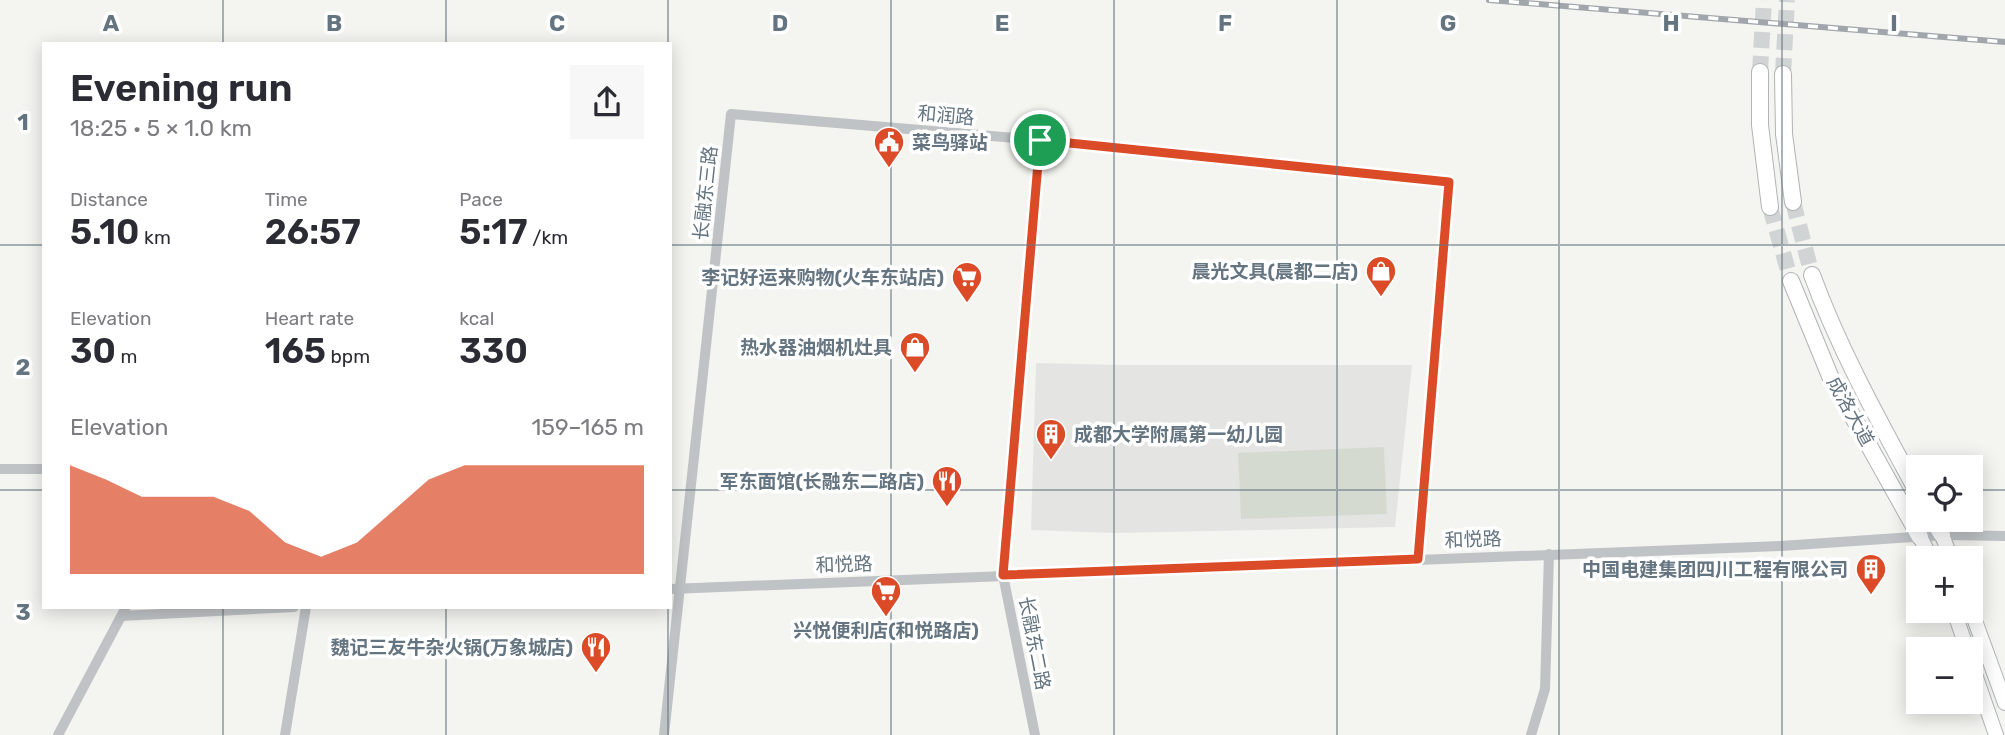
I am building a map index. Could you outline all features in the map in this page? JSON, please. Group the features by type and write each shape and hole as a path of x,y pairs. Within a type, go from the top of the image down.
{"highway":[{"path":"1760,72 1760,125 1770,206"},
{"path":"1783,74 1784,134 1793,202"},
{"name":"成洛大道","path":"1812,275 1850,367 1906,470"},
{"name":"成洛大道","path":"1791,281 1830,376 1920,537"},
{"path":"1940,532 1942,536"}],"main road":[{"path":"1942,536 1946,546"},
{"path":"1920,537 1925,546"},
{"path":"1976,623 2005,703"},
{"path":"1983,698 1996,735"}],"street":[{"name":"和润路","path":"731,114 1040,140 1449,182 1418,559"},
{"name":"长融东三路","path":"664,735 675,588 731,114"},
{"name":"长融东二路","path":"1035,735 1003,575 1040,140"},
{"path":"0,469 42,469"},
{"name":"和悦路","path":"675,588 1781,546 1942,536 2005,536"},
{"path":"1531,735 1545,689 1549,554"},
{"path":"58,735 124,612 226,609"},
{"path":"285,735 306,609"}],"shaded area":[{"path":"1036,363 1412,365 1395,527 1114,533 1031,530"},
{"path":"1384,447 1387,514 1241,519 1238,453"}],"tunnel":[{"path":"1760,72 1764,0"},
{"path":"1783,74 1787,0"},
{"path":"1793,202 1812,275"},
{"path":"1770,207 1791,281"}],"railway":[{"path":"1489,0 2005,42"}],"place":[{"name":"菜鸟驿站","path":"889,169"},
{"name":"晨光文具(晨都二店)","path":"1381,298"},
{"name":"李记好运来购物(火车东站店)","path":"967,304"},
{"name":"热水器油烟机灶具","path":"915,374"},
{"name":"成都大学附属第一幼儿园","path":"1051,461"},
{"name":"军东面馆(长融东二路店)","path":"947,508"},
{"name":"中国电建集团四川工程有限公司","path":"1871,596"},
{"name":"兴悦便利店(和悦路店)","path":"886,618"},
{"name":"魏记三友牛杂火锅(万象城店)","path":"596,674"}],"route":[{"path":"1040,140 1449,182 1418,559 1003,575 1040,140"}]}
